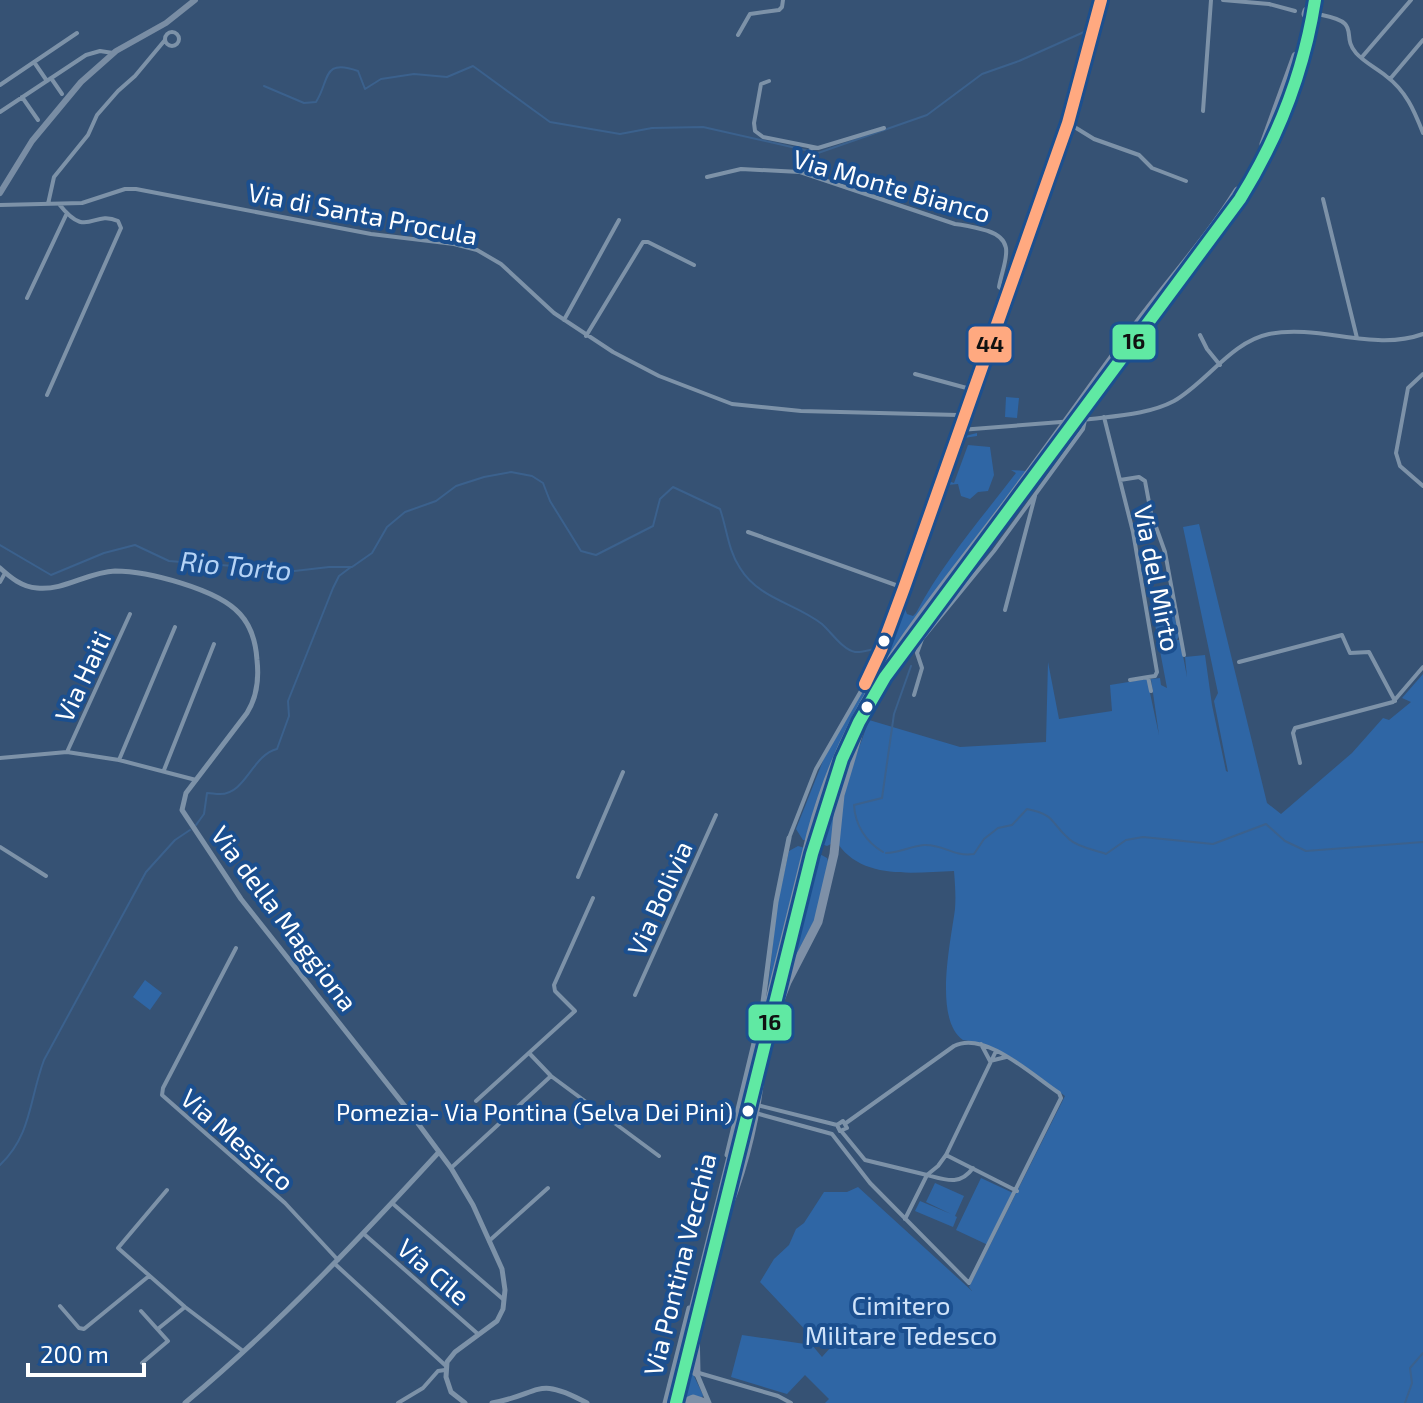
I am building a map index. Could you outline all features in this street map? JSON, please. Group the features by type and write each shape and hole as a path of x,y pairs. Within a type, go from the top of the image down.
{"highway":[{"path":"1309,0 1312,14"},
{"path":"669,1403 809,852 835,766 857,712 900,650 1050,458 1241,191 1281,104 1315,0"},
{"path":"835,766 893,660"},
{"path":"772,1021 787,982 818,922 834,854 840,795 866,708"},
{"path":"669,1403 695,1326 721,1224 772,1021 809,852"},
{"path":"721,1224 732,1199 757,1111 762,1057"},
{"path":"695,1326 696,1372"},
{"path":"684,1403 693,1399 707,1403"}],"main road":[{"path":"0,193 39,131 77,86 113,53 166,23 195,0"}],"street":[{"path":"738,35 750,14 779,10 783,0"},
{"name":"Via Pontina Vecchia","path":"669,1403 762,1013 774,915 789,838 816,769 878,657 904,588 1068,123 1101,0"},
{"path":"1203,111 1211,0"},
{"path":"1223,0 1269,4 1295,11"},
{"path":"1362,57 1411,0"},
{"path":"1312,14 1344,22 1353,49 1390,79 1410,101 1423,133"},
{"path":"0,85 77,33"},
{"path":"48,204 53,179 88,136 97,115 134,78 165,40"},
{"path":"1390,79 1423,40"},
{"path":"0,112 93,52 113,53"},
{"path":"34,62 62,94"},
{"path":"769,81 761,84 754,123 755,131 763,137 811,148 832,145 884,128"},
{"path":"22,97 38,120"},
{"path":"1068,123 1097,141 1139,155 1152,168 1186,181"},
{"path":"805,173 811,148"},
{"name":"Via Monte Bianco","path":"707,177 741,169 805,173 1002,237 1006,250 999,287 1009,294"},
{"name":"Via di Santa Procula","path":"0,205 83,202 135,188 371,234 462,245 495,259 586,336 646,370 737,405 801,411 958,415 964,418"},
{"path":"1323,199 1357,338"},
{"path":"47,395 121,227 112,218 85,224 59,204"},
{"path":"27,298 67,213"},
{"path":"564,320 619,220"},
{"path":"586,336 643,242 694,265"},
{"path":"960,430 1084,420 1167,404 1188,391 1248,342 1270,334 1287,332 1400,340 1423,334"},
{"path":"1200,335 1220,365"},
{"path":"915,374 974,390"},
{"path":"1423,374 1408,388 1396,454 1400,466 1423,486"},
{"name":"Via del Mirto","path":"1104,417 1135,544 1157,672 1155,676 1148,677"},
{"path":"914,695 922,668 917,653 921,639 994,551 1083,429 1084,420"},
{"name":"Via del Mirto","path":"1120,480 1139,477 1145,481 1151,513 1166,556 1184,655"},
{"path":"1005,610 1037,490"},
{"path":"748,532 904,588"},
{"path":"0,582 2,570"},
{"name":"Via della Maggiona","path":"2,570 24,585 42,588 110,571 154,575 222,600 241,615 250,629 257,655 254,699 247,713 196,780 183,801 182,810 245,905 451,1168 470,1198 504,1277 504,1300"},
{"name":"Via Haiti","path":"67,752 130,614"},
{"path":"119,760 175,627"},
{"path":"1239,662 1342,635 1350,653 1368,652 1395,701"},
{"path":"164,770 214,644"},
{"path":"1300,763 1293,733 1296,727 1395,701 1423,667"},
{"path":"1130,680 1148,677 1151,691"},
{"path":"0,758 67,752 119,760 196,780"},
{"path":"578,877 623,772"},
{"name":"Via Bolivia","path":"635,995 716,815"},
{"path":"0,847 46,876"},
{"path":"476,1101 575,1011 555,991 554,985 593,898"},
{"name":"Via Messico","path":"236,948 161,1093 288,1206 337,1262"},
{"path":"757,1111 832,1134 867,1181 969,1283 1061,1098 1059,1093 996,1051 966,1042 956,1045 846,1123 837,1125"},
{"path":"981,1044 990,1061"},
{"path":"905,1219 927,1175 946,1155 996,1051"},
{"path":"530,1054 551,1076 659,1156"},
{"path":"990,1061 1006,1057"},
{"path":"451,1168 551,1076"},
{"path":"757,1111 772,1109 837,1125 864,1160 958,1181 973,1168"},
{"path":"757,1111 772,1109"},
{"path":"842,1132 847,1128 846,1123"},
{"path":"185,1403 246,1352 337,1262 439,1152"},
{"path":"946,1155 1017,1191"},
{"path":"489,1241 548,1188"},
{"path":"167,1190 118,1247 185,1307 246,1352"},
{"path":"392,1203 504,1300 497,1321 455,1352 446,1368 436,1372 423,1388 398,1403"},
{"name":"Via Cile","path":"364,1234 480,1336"},
{"path":"337,1262 446,1368 451,1392 465,1403"},
{"path":"60,1306 79,1328 84,1329 149,1276"},
{"path":"159,1328 185,1307"},
{"path":"141,1311 168,1341 142,1363"},
{"path":"696,1372 707,1403"},
{"path":"696,1372 778,1396 791,1403"},
{"path":"492,1403 546,1387 560,1389 587,1403"}],"green space":[{"path":"1006,397 1019,398 1017,418 1005,417"},
{"path":"977,433 977,436 964,438 948,481 954,483 968,445 990,447 994,475 988,491 978,492 970,499 961,496 958,484 947,485 905,609 907,614 913,616 916,613 950,558 1016,473 1011,470 1027,471 876,677 806,840 803,840 796,829 826,753 881,658 961,437"},
{"name":"Cimitero Militare Tedesco","path":"1199,524 1267,803 1281,814 1352,753 1383,718 1389,720 1411,702 1402,698 1423,674 1423,1403 825,1403 829,1399 805,1375 787,1394 731,1377 742,1335 812,1345 822,1357 830,1348 824,1341 811,1336 760,1282 824,1192 847,1192 858,1187 972,1291 969,1287 1065,1096 1004,1053 963,1040 954,1030 946,998 946,979 955,909 954,871 907,873 876,869 849,856 838,844 843,792 869,720 960,747 1046,742 1048,662 1059,719 1112,711 1110,685 1147,679 1159,735 1151,679 1160,678 1161,685 1167,688 1150,598 1166,597 1173,610 1187,677 1185,657 1205,655 1212,705 1228,772 1214,701 1218,693 1183,527"},
{"path":"849,750 831,844 827,846 819,843"},
{"path":"798,846 805,848 766,1009 777,904 789,851"},
{"path":"816,852 827,858 829,864 817,915 785,976"},
{"path":"145,980 162,993 150,1010 133,997"},
{"path":"981,1178 1013,1193 988,1245 956,1230"},
{"path":"935,1183 964,1196 953,1227 915,1211 920,1201 951,1214 926,1202"},
{"path":"688,1372 692,1372 702,1398 681,1400"}],"waterway":[{"path":"264,86 304,103 316,102 329,73 338,67 358,71 365,89 381,79 414,74 447,77 473,66 550,122 620,134 652,128 703,127 818,153 927,115 982,74 1084,32"},
{"name":"Rio Torto","path":"0,545 51,575 104,553 135,545 169,561 259,568 277,573 352,567 372,553 387,527 405,512 436,501 456,486 511,472 532,476 543,483 550,501 581,551 596,555 653,526 660,499 673,487 720,509 736,561 757,587 812,617 851,651 879,648"},
{"path":"196,825 204,814 207,793 220,794 236,788 261,759 277,749 289,716 288,701 333,588 339,576 351,567"},
{"name":"Rio Torto","path":"883,852 862,832 854,805 882,798 894,714 911,666"},
{"name":"Rio Torto","path":"886,853 924,845 960,854 974,854 984,839 998,828 1012,825 1027,809 1048,817 1072,842 1106,854 1126,840 1143,837 1213,844 1266,824 1285,841 1306,851 1423,842"},
{"path":"0,1165 24,1129 44,1060 146,872 175,840 190,830"},
{"path":"1405,1403 1412,1383 1410,1368 1423,1353"}],"transit line":[{"name":"44","path":"865,684 904,588 1068,123 1101,0"},
{"name":"16","path":"676,1403 812,854 842,759 885,677 1240,199 1288,103 1304,52 1315,0"}],"place":[{"name":"Pomezia- Via Pontina (Selva Dei Pini)","path":"748,1111"}]}
